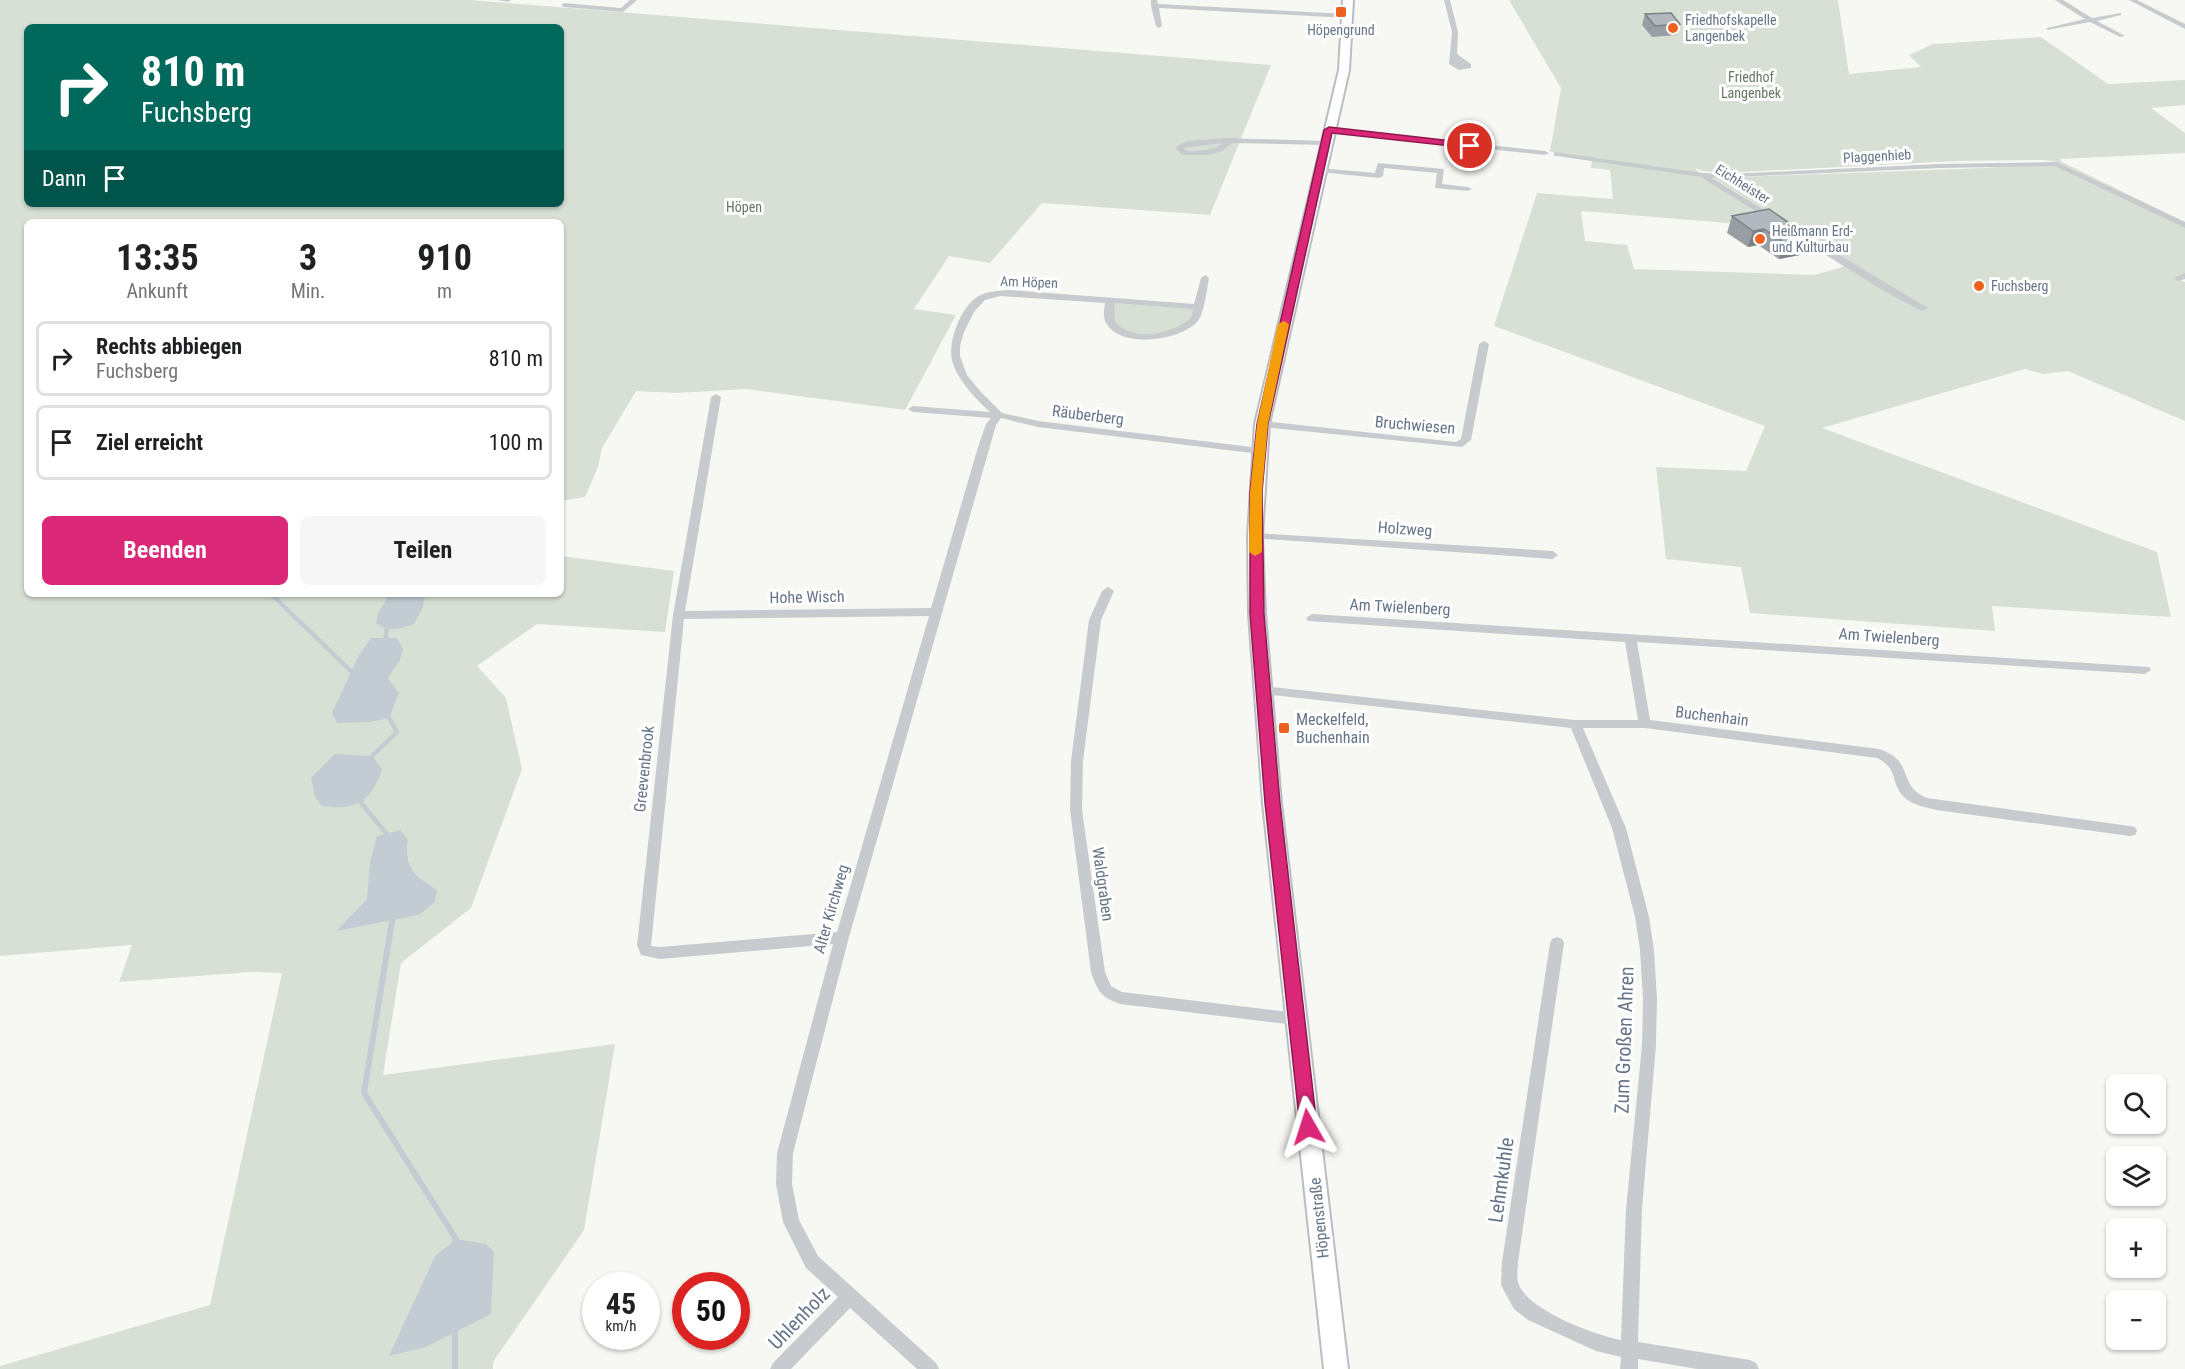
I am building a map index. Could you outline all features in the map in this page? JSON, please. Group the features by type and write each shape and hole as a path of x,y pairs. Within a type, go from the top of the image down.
{"main road":[{"name":"Höpenstraße","path":"1336,1369 1272,803 1257,614 1255,536 1262,424 1325,143 1344,70 1348,0"}],"street":[{"path":"500,0 508,0"},
{"path":"564,5 623,10 634,0"},
{"path":"1447,0 1454,22 1454,55"},
{"path":"2058,0 2089,20 2122,36"},
{"path":"2132,0 2185,27"},
{"path":"1159,26 1154,3 1348,16"},
{"path":"2049,29 2119,14"},
{"path":"1329,130 1545,153"},
{"path":"1229,142 1219,149 1203,153 1185,153 1179,147 1191,142 1229,142 1325,143"},
{"name":"Plaggenhieb","path":"1557,154 1703,175 1728,176 1940,166 2056,164 2185,225"},
{"path":"1319,170 1379,176 1382,165 1441,171 1438,186 1468,189"},
{"name":"Eichheister","path":"1703,175 1783,225"},
{"path":"1792,231 1887,289 1923,308"},
{"path":"1110,300 1108,312 1111,324 1132,335 1155,337 1184,327 1195,319 1205,278"},
{"name":"Am Höpen","path":"999,415 972,387 956,360 954,348 957,336 974,302 983,296 1009,293 1198,307"},
{"name":"Bruchwiesen","path":"1262,424 1458,445 1466,440 1484,344"},
{"name":"Greevenbrook","path":"716,397 680,615 644,938 646,951 660,953 842,937"},
{"name":"Räuberberg","path":"913,409 980,416 999,415 1038,424 1260,451"},
{"name":"Alter Kirchweg","path":"930,1369 819,1270 801,1244 791,1222 784,1184 785,1153 842,937 935,612 983,447 991,424 999,415"},
{"name":"Holzweg","path":"1255,536 1554,555"},
{"name":"Waldgraben","path":"1108,591 1095,620 1082,711 1076,781 1076,810 1098,972 1105,990 1120,998 1296,1019"},
{"name":"Hohe Wisch","path":"680,615 935,612"},
{"name":"Am Twielenberg","path":"1312,618 2145,670"},
{"path":"1630,637 1645,724"},
{"name":"Buchenhain","path":"1263,690 1575,724 1645,724 1879,754 1891,759 1899,768 1905,789 1916,799 1936,805 2130,831"},
{"name":"Zum Großen Ahren","path":"1575,724 1619,828 1642,917 1647,950 1650,999 1649,1045 1634,1209 1629,1369"},
{"name":"Lehmkuhle","path":"1557,943 1510,1262 1509,1285 1520,1303 1534,1314 1602,1346 1750,1369"},
{"name":"Uhlenholz","path":"779,1369 849,1297"}],"green space":[{"name":"Höpen","path":"0,0 470,0 1271,65 1210,215 1042,203 990,263 949,256 914,309 956,315 905,410 745,389 676,393 636,391 602,448 598,467 585,497 564,500 564,219 24,219 24,597 564,597 564,556 674,571 665,632 537,624 477,666 506,698 522,769 471,908 401,963 383,1075 615,1044 584,1230 493,1362 493,1369 0,1369 0,1366 210,1305 282,973 251,972 119,982 132,945 0,956","holes":["358,657 399,662 388,678 399,693 389,717 371,722","408,840 410,865 422,880 437,890 337,930 367,899"]},
{"name":"Friedhof Langenbek","path":"1509,0 1838,0 1849,74 1921,67 1909,55 1933,44 2041,37 2108,84 2185,80 2185,105 2151,108 2185,133 2185,153 2060,159 2185,222 2185,274 2174,278 2185,282 2185,421 2068,371 2043,374 2025,369 1822,428 2157,552 2171,617 1992,606 1995,631 1750,613 1741,567 1666,559 1656,467 1746,471 1765,426 1494,326 1537,193 1613,199 1610,170 1591,168 1592,158 1550,152 1561,88","holes":["2044,160 2058,162 1986,168 1713,178 1853,264 1814,275 1634,269 1627,245 1585,241 1581,211 1740,224 1766,217 1703,177 1695,168 1722,173 1957,161"]},
{"path":"1111,301 1198,307 1194,319 1172,330 1145,335 1112,324"}],"shaded area":[{"path":"388,597 425,597 423,607 414,624 399,629 390,629 376,623 378,613"},
{"path":"371,638 397,638 403,649 399,662 388,678 399,693 389,718 371,722 337,723 332,713 358,657"},
{"path":"335,754 372,756 382,769 373,789 361,802 344,807 322,806 315,797 311,778"},
{"path":"400,830 408,840 408,858 413,870 422,880 437,890 435,902 419,915 336,931 367,899 370,862 377,836"},
{"path":"456,1239 486,1244 494,1252 491,1314 426,1347 389,1356 435,1256"}],"building":[{"path":"1671,13 1680,24 1655,26 1645,14"},
{"path":"1769,209 1811,238 1785,243 1764,229 1753,231 1732,216"}],"waterway":[{"path":"274,597 355,675"},
{"path":"385,644 387,626"},
{"path":"371,761 372,756 397,732 387,714"},
{"path":"362,798 361,803 386,833 386,838"},
{"path":"393,915 364,1093 456,1239 456,1243"},
{"path":"455,1327 455,1369"}],"slow traffic":[{"path":"1255,552 1256,492 1262,424 1284,324"}],"place":[{"name":"Höpengrund","path":"1341,12"},
{"name":"Friedhofskapelle Langenbek","path":"1673,28"},
{"name":"Heißmann Erd- und Kulturbau","path":"1760,239"},
{"name":"Fuchsberg","path":"1979,286"},
{"name":"Meckelfeld, Buchenhain","path":"1284,728"}],"route":[{"path":"1308,1127 1272,803 1257,614 1256,492 1262,424 1329,130 1470,146"}]}
